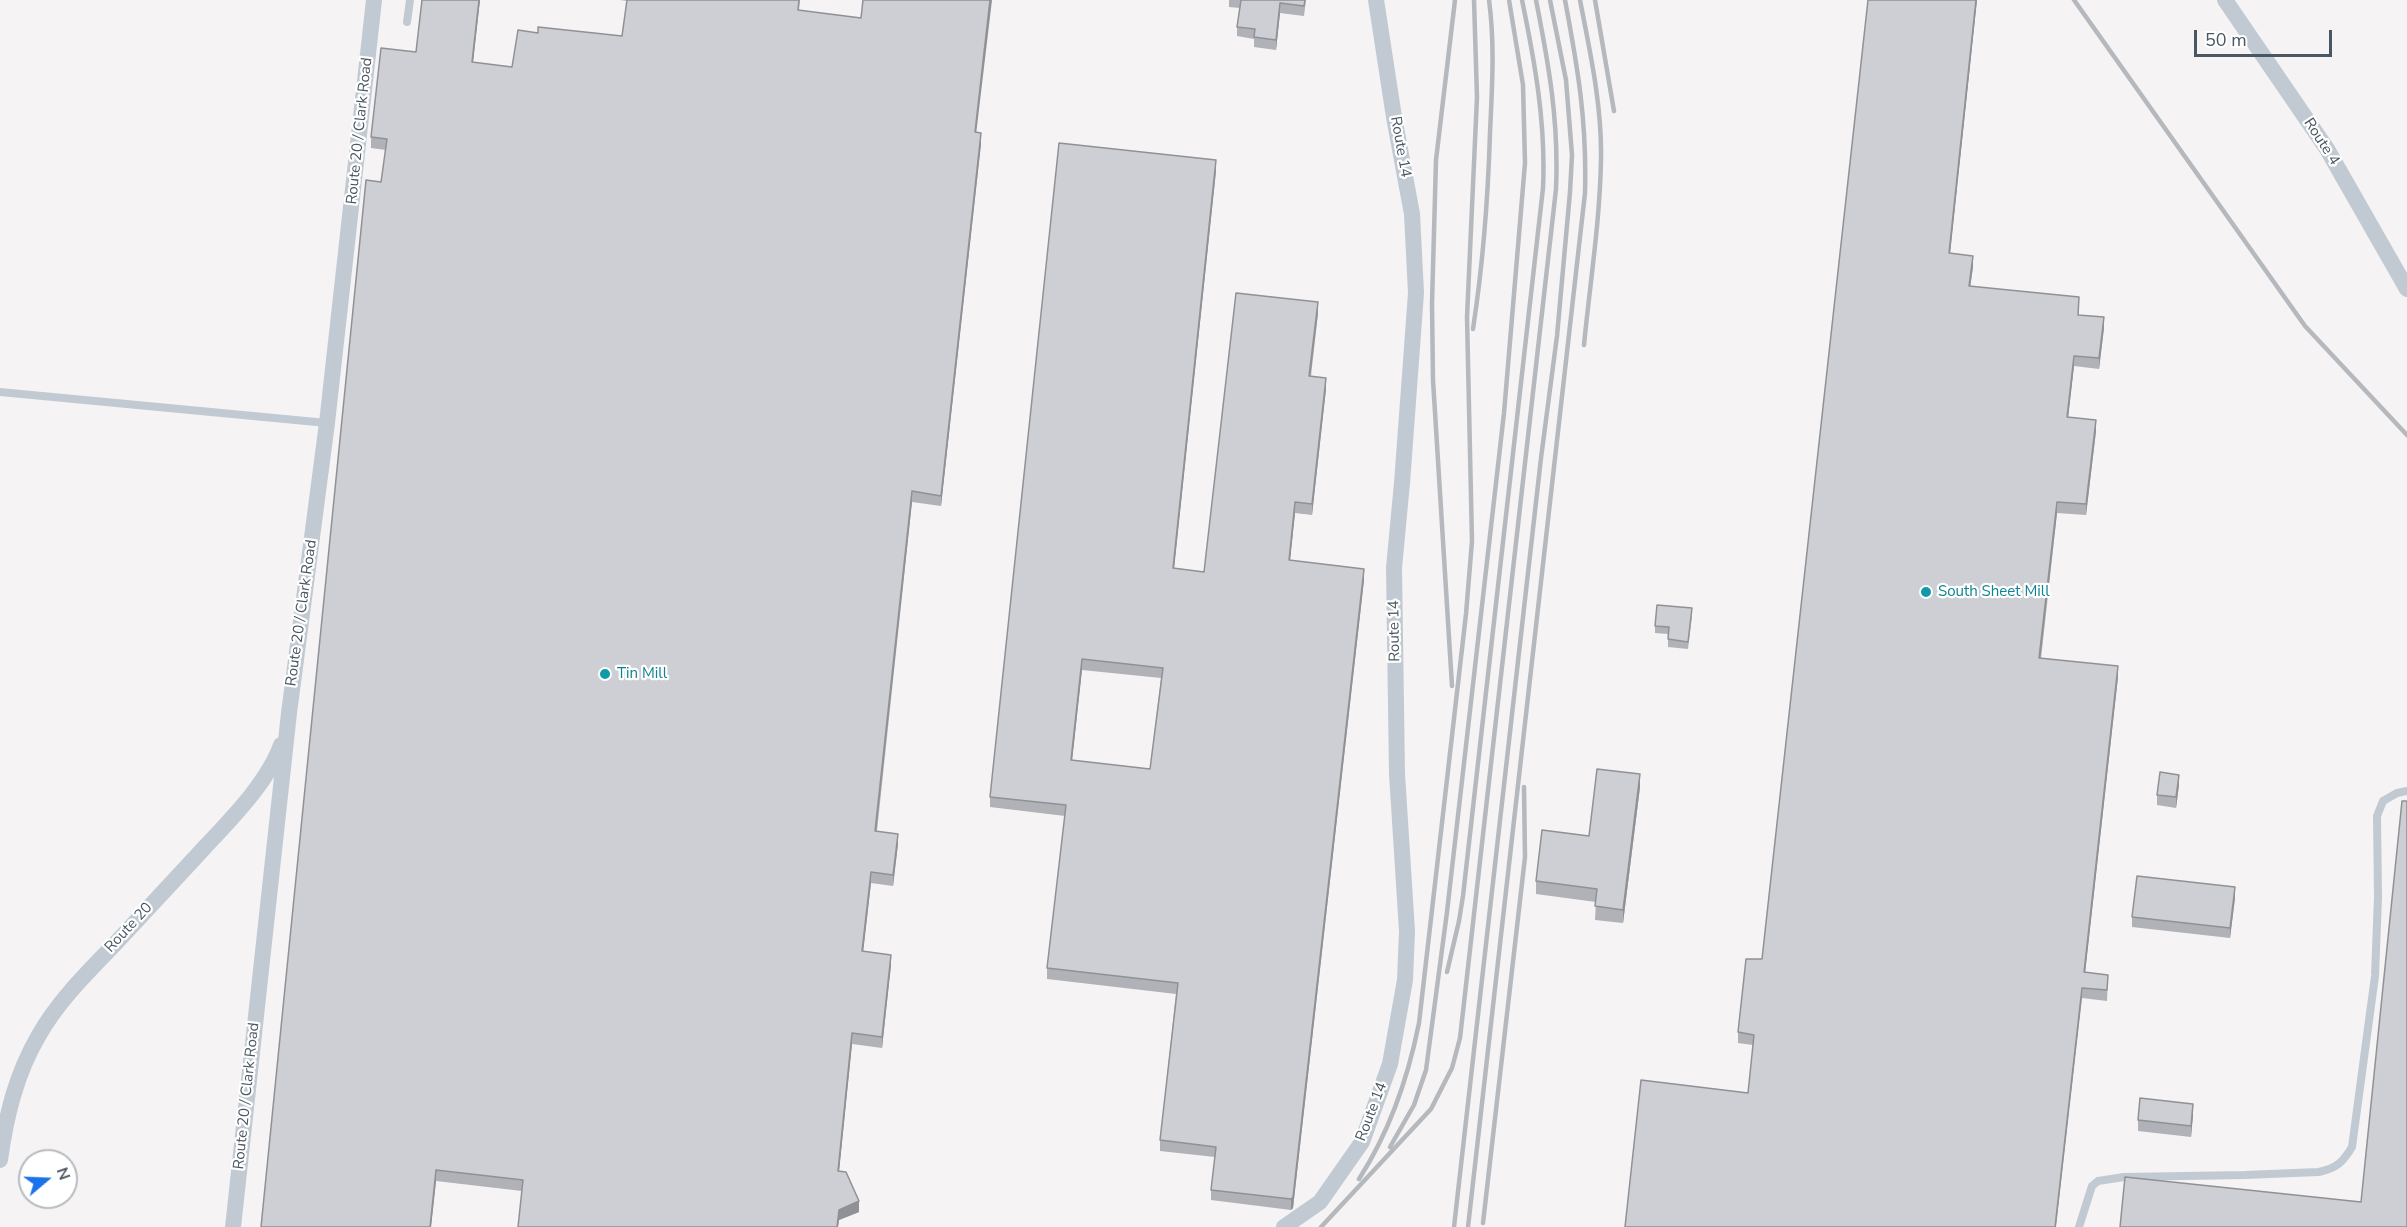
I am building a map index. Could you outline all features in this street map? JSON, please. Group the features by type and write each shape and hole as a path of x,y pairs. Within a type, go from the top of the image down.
{"street":[{"name":"Route 20 / Clark Road","path":"233,1227 289,712 327,423 374,0"},
{"name":"Route 14","path":"1284,1227 1320,1202 1362,1142 1390,1064 1405,980 1407,931 1397,774 1394,568 1416,293 1412,214 1376,0"},
{"name":"Route 4","path":"2225,0 2327,149 2407,289"},
{"name":"Route 20","path":"0,1160 7,1112 14,1089 28,1056 49,1018 79,982 214,837 260,784 280,748 289,712"}],"lane":[{"path":"407,22 410,0"},
{"path":"0,392 327,423"},
{"path":"2079,1227 2092,1186 2097,1181 2124,1177 2245,1176 2319,1172 2342,1163 2352,1147 2375,976 2378,897 2377,816 2383,801 2397,793 2407,791"}],"building":[{"name":"Tin Mill","path":"422,0 479,0 472,62 512,67 518,30 538,33 538,27 622,36 627,0 799,0 798,10 861,18 863,0 990,0 975,132 981,133 941,496 912,491 875,831 898,834 893,875 871,872 862,951 891,955 882,1037 852,1033 838,1171 846,1172 859,1201 839,1210 837,1227 518,1227 523,1180 436,1170 430,1227 261,1227 366,180 381,182 387,139 371,137 381,48 416,52"},
{"path":"1241,0 1305,0 1304,6 1280,3 1276,40 1254,37 1255,29 1237,27"},
{"name":"South Sheet Mill","path":"1868,0 1976,0 1949,253 1973,256 1969,286 2079,297 2078,315 2104,317 2099,358 2074,356 2067,417 2096,420 2086,504 2057,502 2039,658 2118,666 2084,972 2108,975 2107,990 2082,988 2055,1227 1625,1227 1641,1080 1748,1093 1754,1035 1738,1032 1746,959 1762,959"},
{"path":"1059,143 1216,160 1173,568 1204,572 1236,293 1318,302 1309,376 1326,378 1312,504 1295,502 1289,560 1364,569 1291,1199 1211,1190 1216,1147 1160,1140 1178,983 1047,968 1066,805 990,797","holes":["1082,659 1163,668 1150,769 1071,760"]},
{"path":"1657,605 1692,608 1688,642 1668,639 1669,627 1655,626"},
{"path":"1597,769 1640,774 1623,910 1595,906 1597,889 1536,881 1542,830 1589,836"},
{"path":"2160,772 2179,775 2176,797 2157,795"},
{"path":"2402,801 2407,801 2407,1227 2120,1227 2125,1177 2361,1202"},
{"path":"2137,876 2235,887 2230,928 2132,917"},
{"path":"2140,1098 2193,1104 2191,1126 2138,1120"}],"railway":[{"path":"1452,686 1433,380 1432,304 1436,160 1455,0"},
{"path":"1359,1179 1389,1123 1403,1084 1419,1023 1466,614 1472,541 1467,317 1477,97 1474,0"},
{"path":"1473,329 1482,256 1489,157 1493,66 1489,0"},
{"path":"1390,1147 1414,1105 1426,1070 1447,912 1504,413 1525,163 1523,85 1509,0"},
{"path":"1447,972 1463,896 1543,188 1543,140 1538,94 1522,0"},
{"path":"1321,1227 1431,1109 1452,1068 1460,1038 1556,189 1556,140 1552,94 1536,0"},
{"path":"1454,1227 1541,458 1557,336 1570,192 1572,155 1566,80 1550,0"},
{"path":"1468,1227 1585,193 1585,143 1581,96 1565,0"},
{"path":"1580,0 1595,79 1601,139 1599,206 1584,345"},
{"path":"1595,0 1614,111"},
{"path":"2074,0 2305,326 2407,435"},
{"path":"1483,1223 1525,857 1524,787"}],"place":[{"name":"South Sheet Mill","path":"1926,592"},
{"name":"Tin Mill","path":"605,674"}]}
